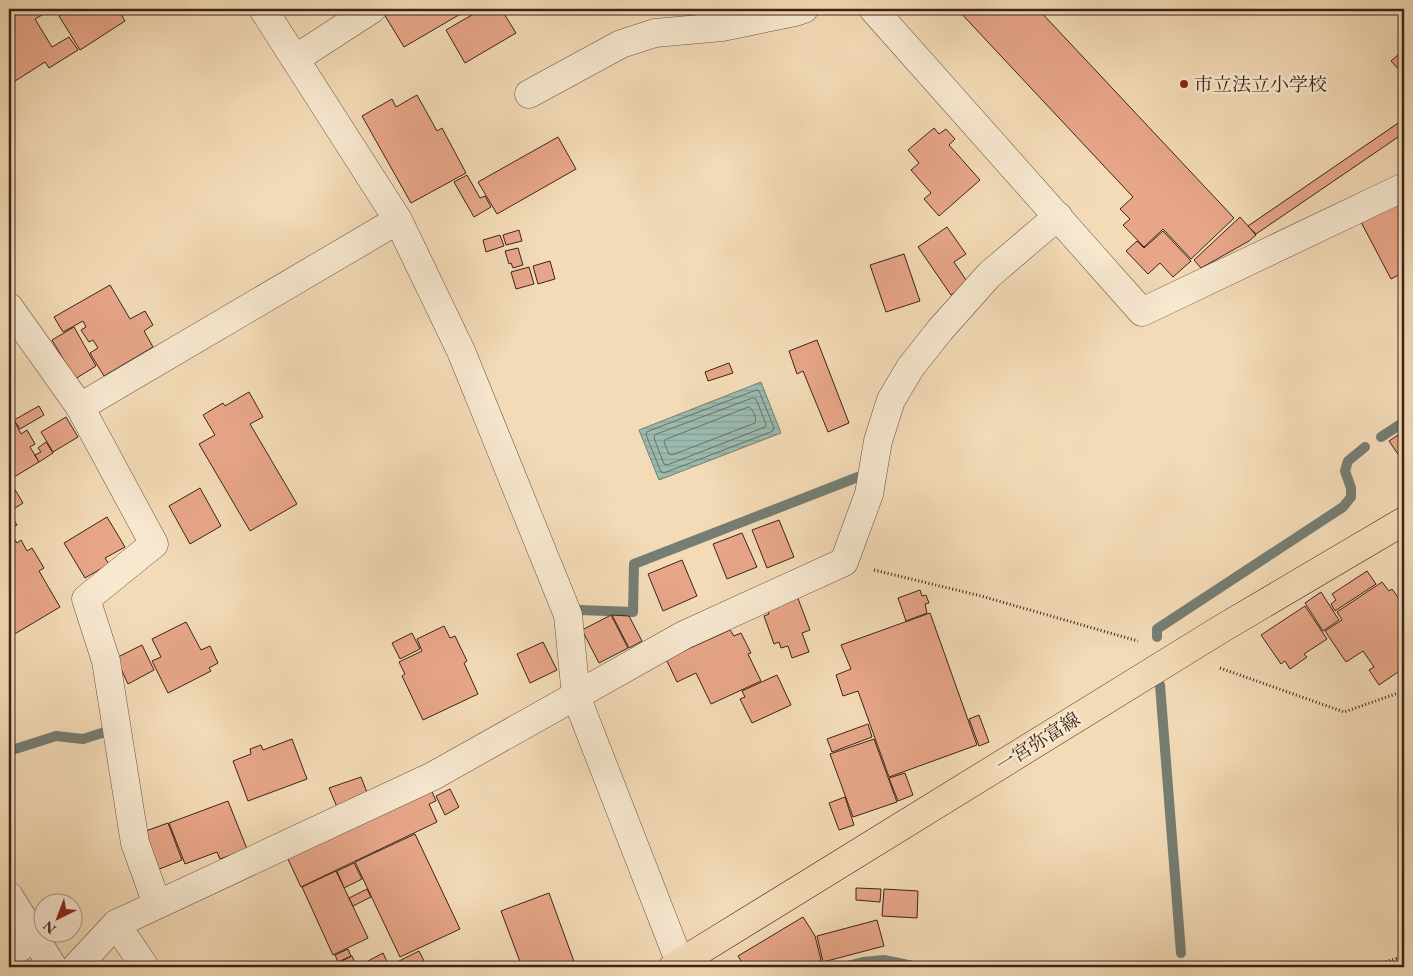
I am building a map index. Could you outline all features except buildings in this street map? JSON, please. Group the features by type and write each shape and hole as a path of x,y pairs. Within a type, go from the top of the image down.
{"main road":[{"name":"一宮弥富線","path":"677,965 1181,654 1404,520"}],"street":[{"path":"264,9 398,220 461,350 568,615 576,696 677,965"},
{"path":"295,59 372,9"},
{"path":"529,94 621,44 655,32 722,27 804,9"},
{"path":"873,9 1142,312 1404,187"},
{"path":"76,967 116,924 433,776 684,635 844,562 869,494 878,441 888,408 910,368 940,330 989,275 1058,216"},
{"path":"80,406 398,220"},
{"path":"9,308 80,406 154,544 86,599 106,661 135,843 157,904"},
{"path":"9,896 32,935"},
{"path":"116,924 145,967"},
{"path":"9,955 32,939"},
{"path":"38,944 53,967"}],"path":[{"path":"844,562 981,596 1181,654 1344,712 1404,691"},
{"path":"1369,967 1404,956"}],"water":[{"path":"761,382 781,433 659,480 639,430"}],"waterway":[{"path":"1381,437 1404,422"},
{"path":"1157,637 1157,629 1343,507 1351,497 1351,488 1345,471 1348,461 1365,447"},
{"path":"580,610 633,612 634,564 858,477"},
{"path":"1160,685 1181,953"},
{"path":"9,751 56,736 83,739 108,731"},
{"path":"843,967 863,962 884,960 918,967"},
{"path":"1324,967 1328,966"}],"place":[{"name":"市立法立小学校","path":"1184,84"}]}
